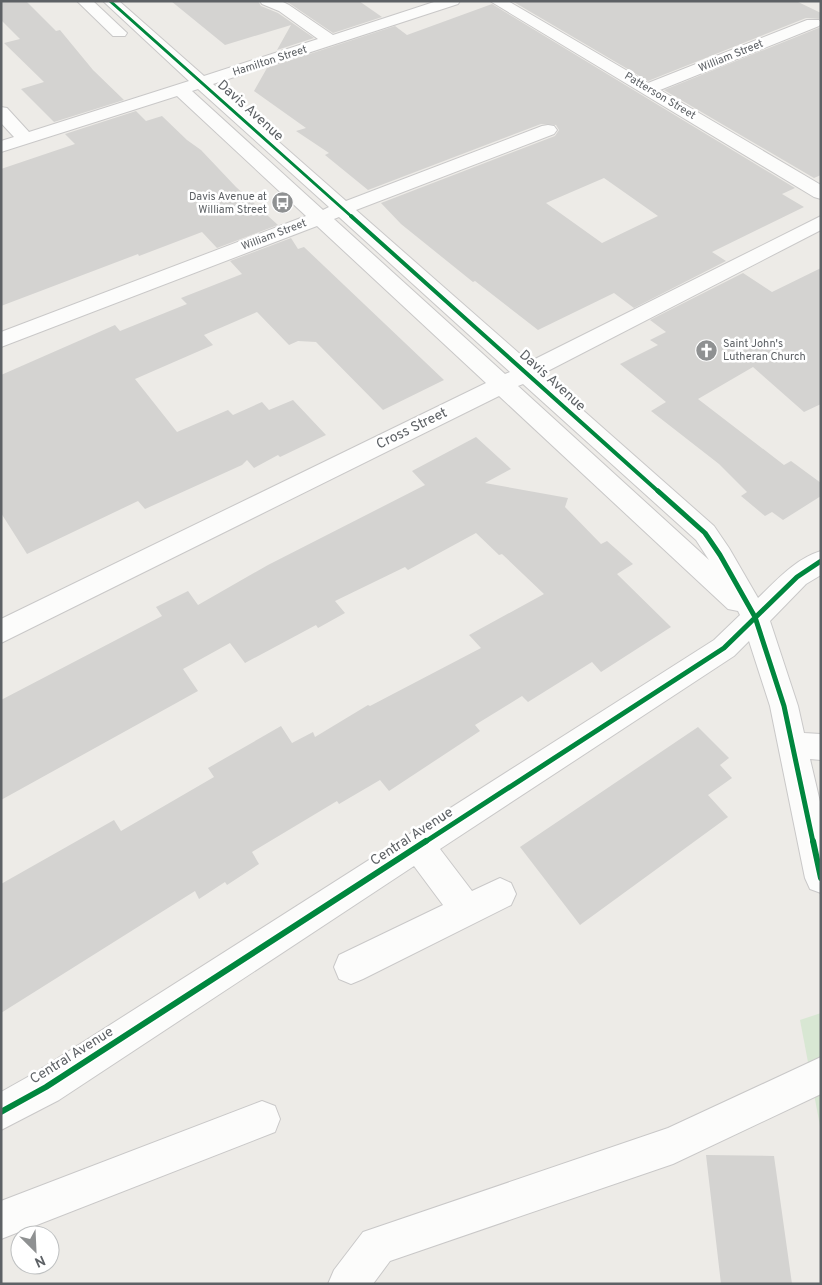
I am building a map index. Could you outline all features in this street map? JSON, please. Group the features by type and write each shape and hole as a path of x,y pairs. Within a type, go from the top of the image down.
{"street":[{"name":"Davis Avenue","path":"84,1 755,618"},
{"name":"Davis Avenue","path":"110,1 705,533 720,555 755,618 784,706 807,746 821,878"},
{"path":"267,1 284,8 331,41"},
{"name":"Hamilton Street","path":"1,147 453,1"},
{"name":"Patterson Street","path":"497,1 821,193"},
{"name":"William Street","path":"648,89 813,24"},
{"path":"1,112 26,140"},
{"name":"William Street","path":"1,340 548,130"},
{"name":"Cross Street","path":"1,632 526,373 821,222"},
{"name":"Central Avenue","path":"1,1112 46,1087 724,648 797,577 821,561"},
{"path":"418,846 467,911"},
{"path":"351,967 500,894"},
{"path":"348,1284 378,1246 673,1145 821,1076"},
{"path":"1,1220 262,1119"}],"green space":[{"path":"821,1013 821,1131 800,1020"}],"building":[{"path":"1,1 26,1 56,31 60,30 93,70 124,100 54,122 21,89 44,82 4,43 20,39 1,20"},
{"path":"171,1 258,1 261,6 278,13 314,38 277,50 291,25 225,45"},
{"path":"286,1 359,1 382,17 333,33"},
{"path":"512,1 796,1 821,13 821,19 806,18 648,81"},
{"path":"492,4 795,188 782,194 804,207 712,252 726,261 634,308 614,293 538,330 475,281 473,282 401,224 381,203 555,136 559,130 556,125 541,124 368,190 325,155 329,153 296,131 306,128 254,91 267,68 395,26 407,35","holes":["604,178 658,216 602,243 546,203"]},
{"path":"821,27 821,175 814,178 664,90"},
{"path":"136,111 146,121 162,116 187,140 201,150 236,187 278,225 217,248 202,232 1,306 1,169 75,144 65,134"},
{"path":"291,238 298,249 304,247 444,380 383,410 316,342 298,341 289,345 257,312 204,335 213,345 135,379 177,432 228,410 233,415 262,402 269,410 293,400 326,435 280,457 278,455 254,468 247,460 242,465 145,509 138,501 27,554 1,513 1,375 115,325 120,331 187,304 181,298 242,274 230,261"},
{"path":"821,268 821,404 804,412 753,367 698,399 784,465 791,461 821,483 821,496 783,520 772,512 765,516 741,496 747,492 719,464 651,411 666,402 620,364 658,345 650,340 666,332 650,320 743,273 772,292"},
{"path":"476,437 511,469 485,483 568,498 565,507 601,544 607,541 633,564 617,574 671,627 601,672 592,662 528,702 522,696 475,725 480,731 389,791 380,780 339,804 337,801 252,852 259,864 227,885 225,882 199,899 195,891 1,1013 1,884 114,820 121,831 214,777 208,768 281,726 292,743 313,732 315,737 368,705 370,706 481,648 469,635 544,594 502,554 499,555 476,533 408,570 405,567 335,601 345,613 318,628 316,625 245,663 230,643 183,669 198,691 1,800 1,700 162,616 156,607 188,591 198,605 268,565 425,485 412,471"},
{"path":"698,727 729,758 720,765 732,778 708,795 728,817 580,925 520,847"},
{"path":"706,1155 774,1156 792,1284 721,1284"}],"cycle path":[{"path":"110,1 705,533 720,555 755,617 784,706 821,878"},
{"path":"1,1112 46,1087 724,648 797,577 821,561"}],"place":[{"name":"Davis Avenue at William Street","path":"283,203"},
{"name":"Saint John's Lutheran Church","path":"707,350"}]}
